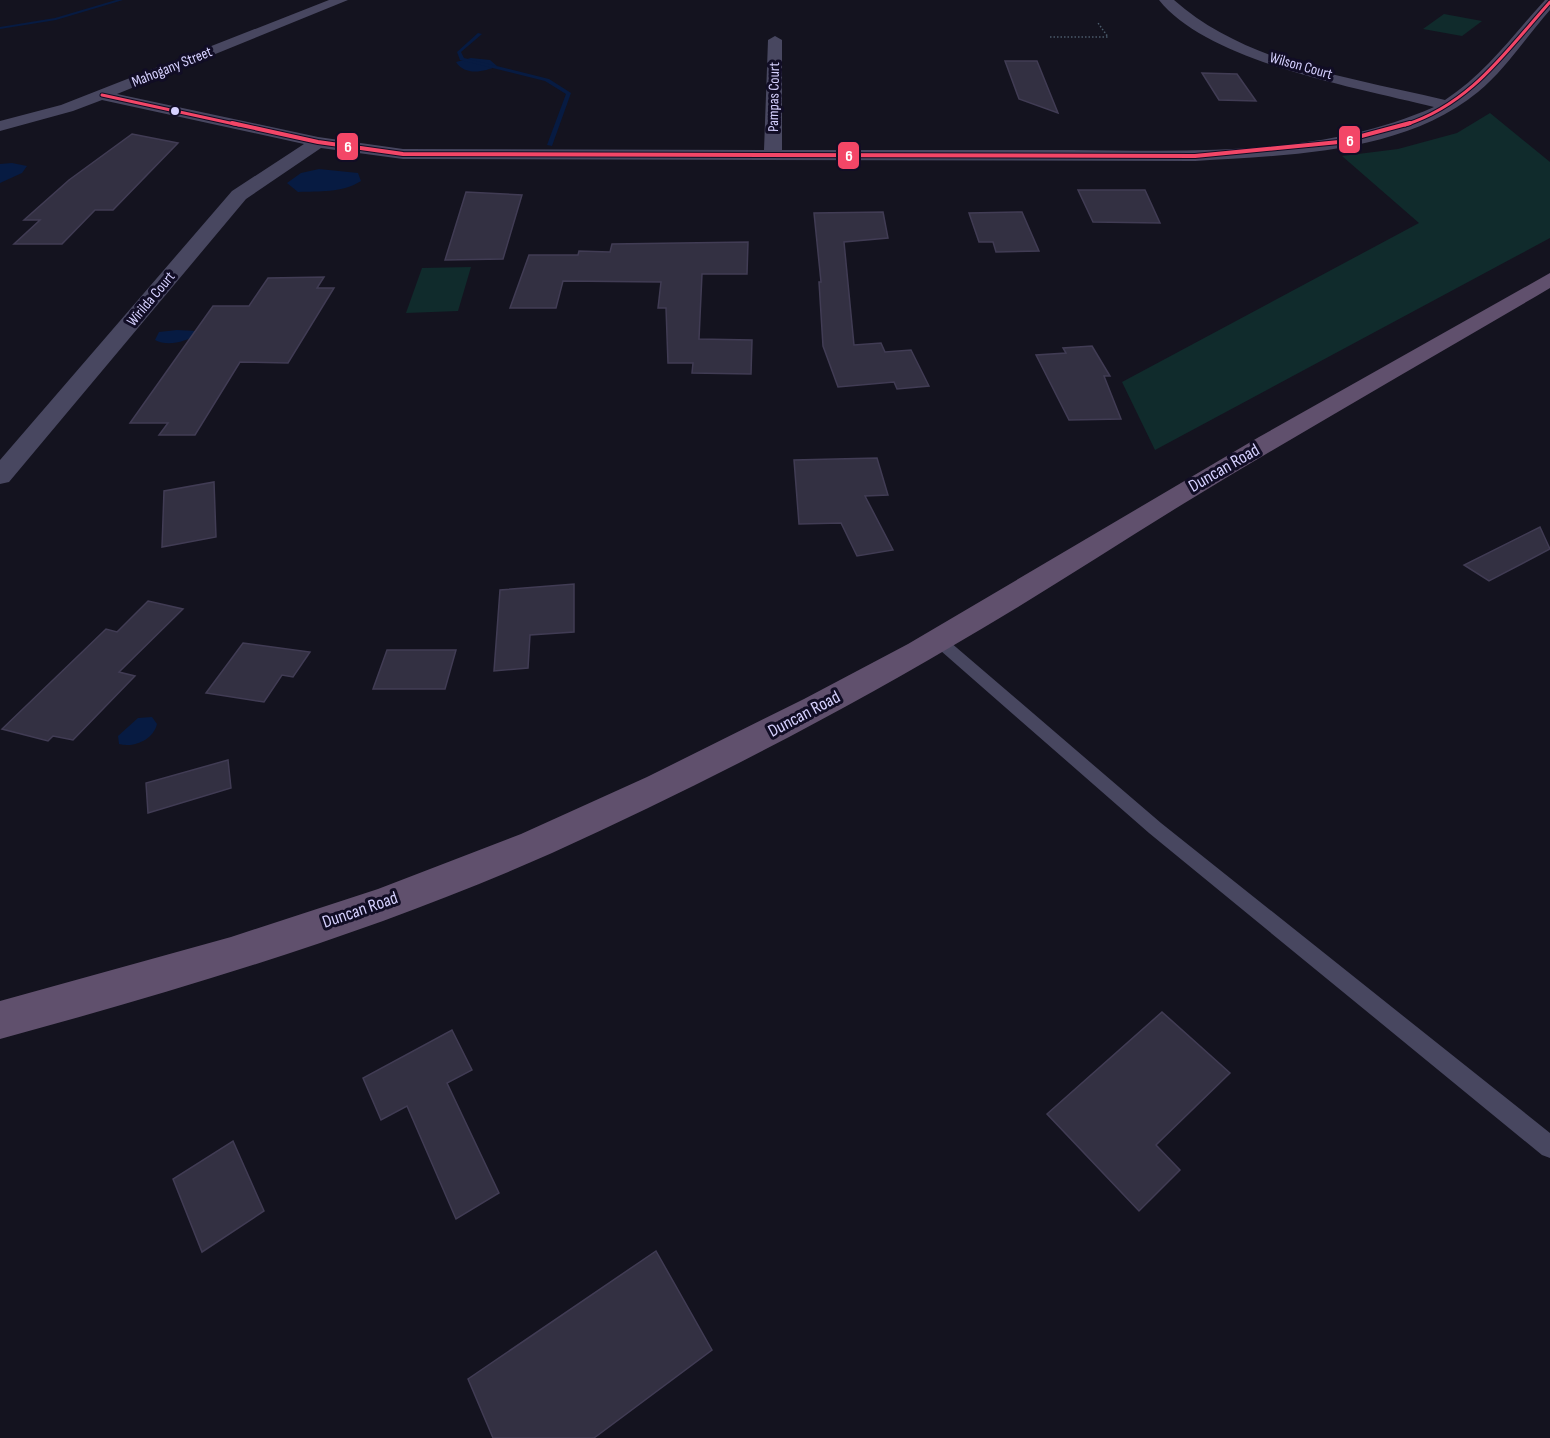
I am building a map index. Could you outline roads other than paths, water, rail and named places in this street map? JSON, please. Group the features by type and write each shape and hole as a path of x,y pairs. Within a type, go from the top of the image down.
{"highway":[{"name":"Duncan Road","path":"0,1020 140,984 381,904 555,835 809,713 1018,594 1174,497 1550,279"}],"street":[{"name":"Mahogany Street","path":"0,126 67,108 341,0"},
{"name":"Wilson Court","path":"1166,0 1180,14 1205,30 1253,52 1291,65 1447,105"},
{"path":"102,95 318,142 404,154 1195,156 1315,145 1382,132 1421,119 1473,88 1550,2"},
{"name":"Pampas Court","path":"773,155 775,40"},
{"name":"Wirilda Court","path":"0,476 239,195 318,142"}],"lane":[{"path":"938,640 1155,828 1550,1147"}],"water":[{"path":"471,58 490,60 497,66 475,72 464,69 456,62"},
{"path":"12,163 27,166 22,173 0,183 0,164"},
{"path":"319,169 358,173 361,181 346,188 298,192 287,183 301,173"},
{"path":"196,331 198,335 171,343 155,340 159,332"},
{"path":"152,717 157,724 155,730 147,738 137,744 119,744 118,736 138,718"}],"waterway":[{"path":"0,28 56,19 121,0"},
{"path":"480,34 459,52 462,59 547,80 569,93 550,145"}]}
